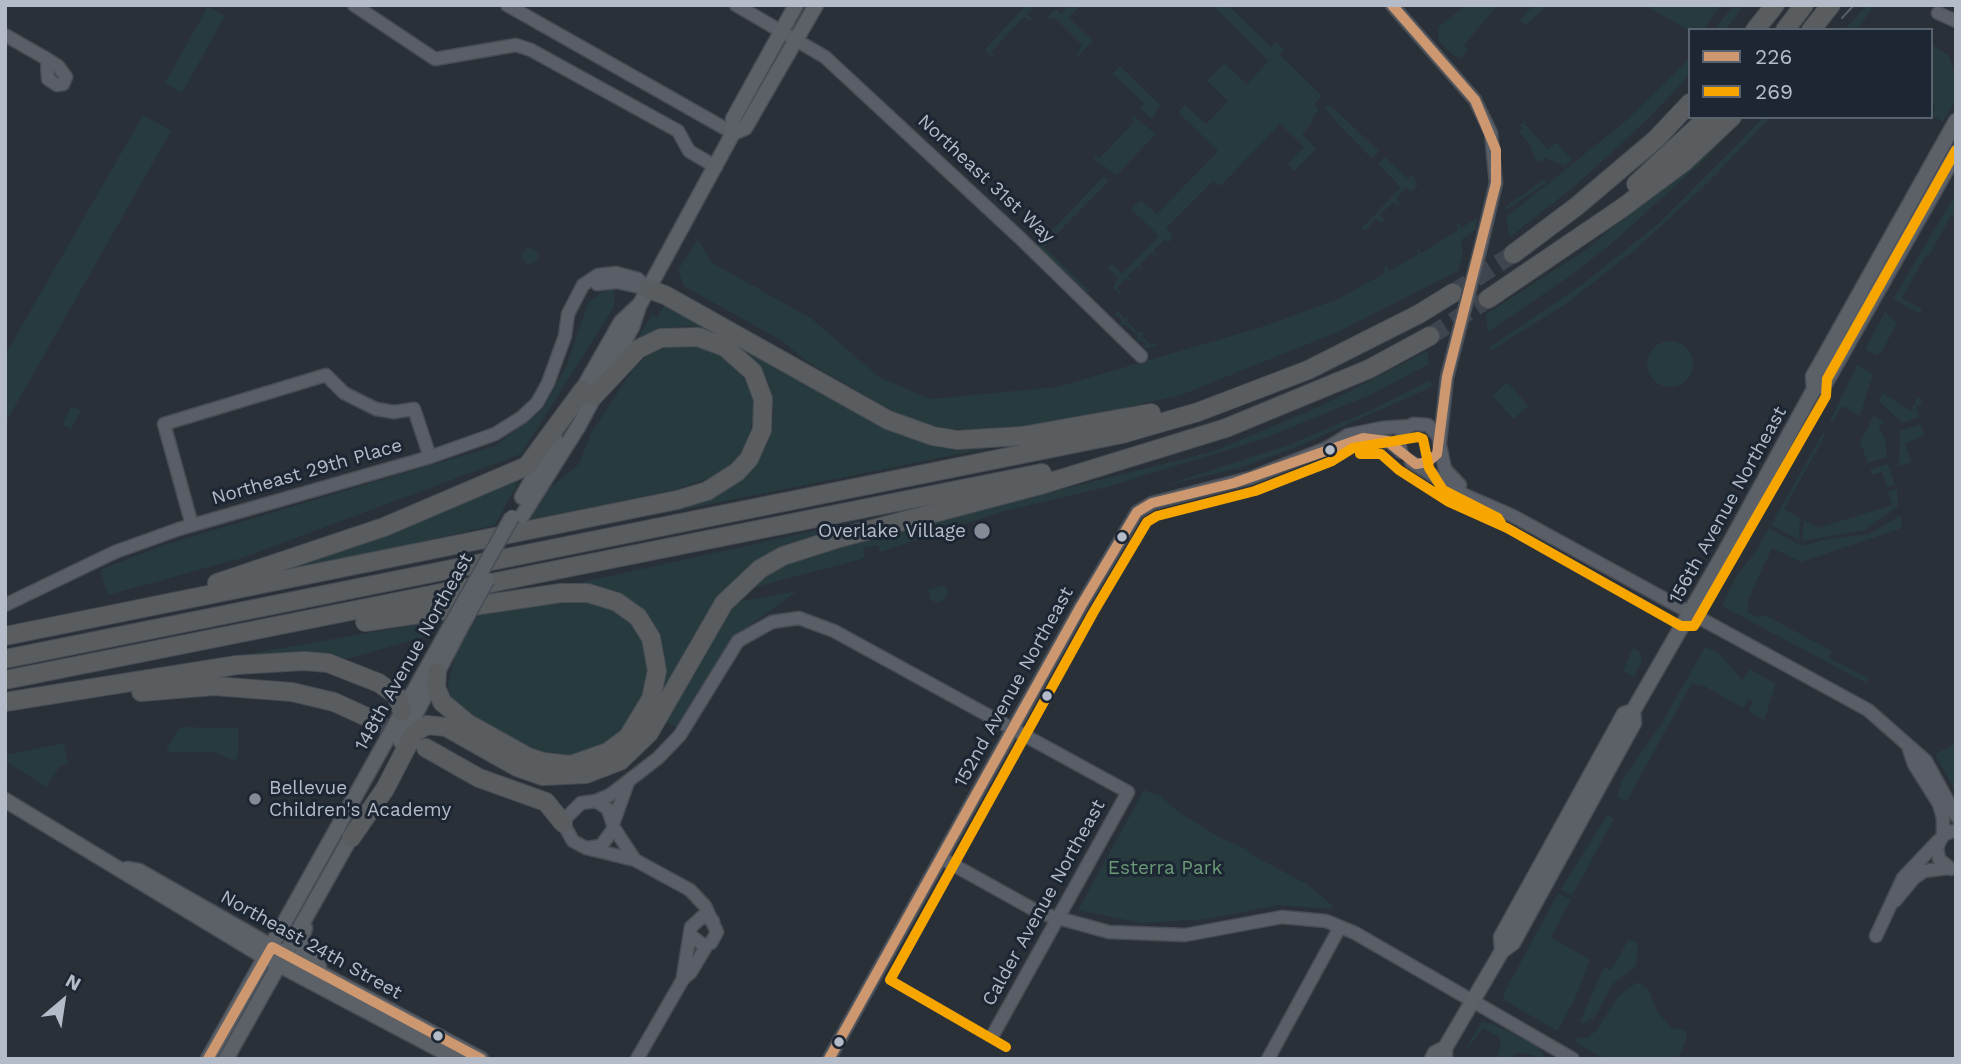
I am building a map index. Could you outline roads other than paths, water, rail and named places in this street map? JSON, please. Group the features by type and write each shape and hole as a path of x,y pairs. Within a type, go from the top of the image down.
{"highway":[{"path":"1742,28 1761,5"},
{"path":"1757,28 1775,5"},
{"path":"1787,28 1804,5"},
{"path":"1813,28 1830,5"},
{"path":"1577,206 1688,90"},
{"path":"1513,254 1577,206 1655,140 1688,105"},
{"path":"1546,257 1652,171 1706,119"},
{"path":"1488,299 1546,257 1622,208 1684,162 1730,119"},
{"path":"648,289 677,301 888,420 918,432 945,438 1022,436 1116,422 1274,384"},
{"path":"5,659 1122,434 1198,412 1340,356 1453,293"},
{"path":"351,838 385,789 414,733 422,727 446,727 507,762 543,776 571,777 604,768 630,754 649,733 724,603 760,569 807,547 1044,484 1226,428 1369,369 1430,336"},
{"path":"5,636 677,500 707,491 737,472 749,459 762,430 763,399 753,372 726,346 698,337 661,338 638,349 588,393 531,463 496,481 352,538 111,613"},
{"path":"5,680 147,654 1150,451"},
{"path":"147,654 198,650 503,601 588,593 617,602 638,617 651,638 657,663 651,699 628,737 608,752 571,765 528,757 467,723 442,702 436,687 437,672"},
{"path":"5,702 237,665 304,661 328,663 379,683 397,696 402,712"},
{"path":"5,709 175,688 214,686 313,696 369,718"},
{"path":"426,748 479,778 546,802 563,823"}],"main road":[{"name":"148th Avenue Northeast","path":"733,133 745,128 816,5"},
{"name":"148th Avenue Northeast","path":"226,1059 402,712 453,632 588,393 621,322 639,306 716,167 733,133 733,119 794,6"},
{"name":"156th Avenue Northeast","path":"1814,389 1813,376 1956,121"},
{"name":"156th Avenue Northeast","path":"1432,1059 1445,1053 1472,1000 1502,951 1501,937 1624,714 1633,711 1814,389 1826,382 1956,153"},
{"name":"148th Avenue Northeast","path":"208,1059 310,909 351,838 437,672 453,632"},
{"name":"Northeast 24th Street","path":"5,800 122,869 139,883 212,919 457,1059"},
{"path":"5,808 38,821"},
{"path":"310,909 300,943 303,950 309,958 357,993"},
{"name":"Northeast 24th Street","path":"276,956 357,993 481,1059"}],"street":[{"path":"354,5 435,59 516,45 531,50 678,131 689,151 716,167"},
{"path":"507,5 733,133"},
{"name":"Northeast 31st Way","path":"736,5 825,57 904,128 1141,356"},
{"path":"1392,5 1452,72 1485,118 1494,141 1497,170 1488,218 1447,377 1435,410 1413,424 1400,438 1406,457 1428,462 1440,445"},
{"path":"1938,13 1956,22"},
{"path":"5,35 47,59"},
{"name":"Northeast 29th Place","path":"5,605 115,552 192,525 430,457 495,434 522,417 537,403 548,383 568,325 568,314 575,295 598,275 616,273 632,276 648,289"},
{"path":"192,525 164,424 326,375 344,393 376,409 394,412 414,408 430,457"},
{"path":"1447,377 1440,445 1442,463 1453,480 1508,508 1513,516 1688,614 1860,706 1882,721 1909,749 1926,761 1956,816"},
{"path":"1413,424 1433,428 1440,445"},
{"name":"152nd Avenue Northeast","path":"829,1059 1012,729 1137,512 1152,503 1234,483 1327,448 1357,433 1413,424"},
{"name":"152nd Avenue Northeast","path":"1327,448 1368,438 1387,441 1406,457 1465,495 1513,516"},
{"path":"682,979 691,972 707,945 717,936 713,921 701,899 635,860 586,848 573,841 563,823 581,803 596,802 628,781 680,735 730,650 761,626 787,619 813,621 1012,729"},
{"name":"Calder Avenue Northeast","path":"994,1033 1128,792 1012,729"},
{"path":"1909,749 1914,764 1939,804 1943,818 1946,835 1937,853 1954,870"},
{"path":"586,848 601,846 612,835 628,781"},
{"path":"596,802 608,809 635,860"},
{"path":"1876,936 1895,901 1903,878 1946,835"},
{"path":"941,858 1040,913 1109,932 1136,935 1185,934 1282,917 1326,921 1472,1000 1573,1059"},
{"path":"1895,901 1914,878 1924,871 1954,870"},
{"path":"638,1059 682,979 694,921 693,894"},
{"path":"694,921 703,916 713,921"},
{"path":"1268,1059 1340,927"},
{"path":"690,935 699,944 707,945"}],"tunnel":[{"path":"1453,293 1513,254"},
{"path":"1430,336 1488,299"},
{"path":"369,718 406,738"}],"tram line":[{"path":"1842,18 1854,5"}],"place":[{"name":"Overlake Village","path":"982,531"},
{"name":"Bellevue Children's Academy","path":"255,799"}],"park label":[{"name":"Esterra Park","path":"1165,868"}]}
